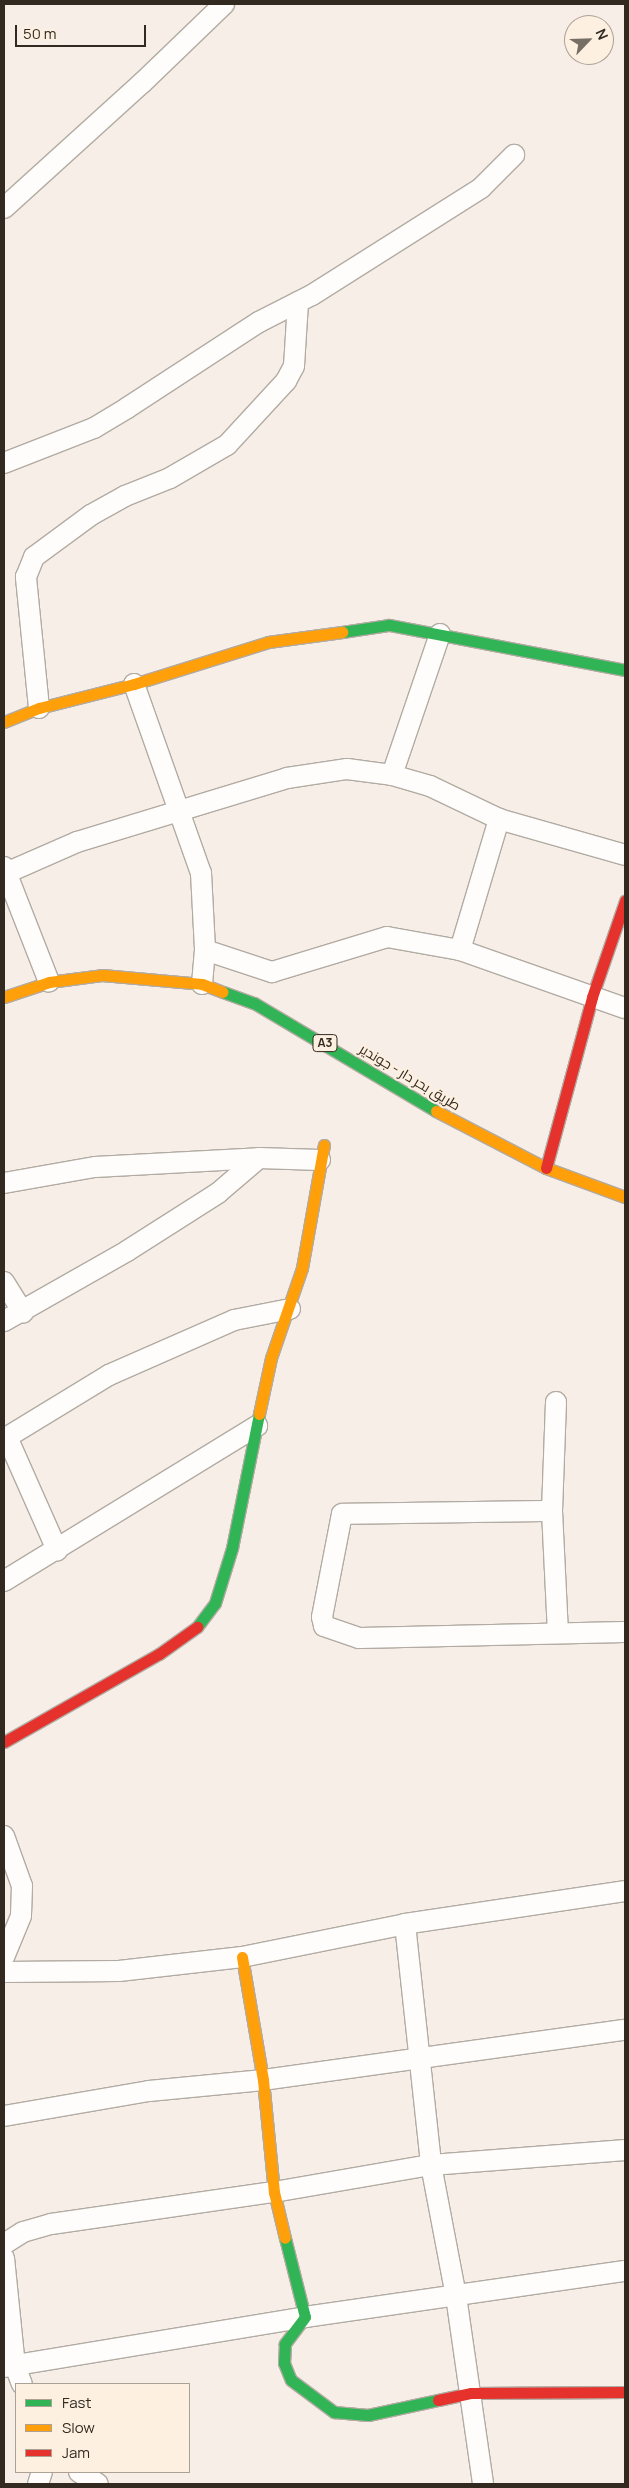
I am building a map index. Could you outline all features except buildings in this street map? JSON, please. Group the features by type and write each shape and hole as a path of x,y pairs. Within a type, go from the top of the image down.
{"main road":[{"path":"4,722 39,708 134,684 268,642 389,625 625,670"},
{"path":"546,1168 592,997 625,901"},
{"name":"طريق بحر دار - جوندير","path":"4,997 49,982 102,975 202,984 254,1003 455,1122 546,1168 625,1197"},
{"path":"4,1742 159,1654 194,1631 215,1603 232,1548 271,1358 290,1309 302,1268 322,1153"},
{"path":"242,1957 263,2080 274,2192 305,2317 285,2344 284,2363 291,2380 334,2412 368,2415 472,2393 625,2392"}],"street":[{"path":"4,208 142,83 224,4"},
{"path":"4,463 94,428 259,322 298,302 481,188 514,155"},
{"path":"39,708 26,576 34,557 58,536 108,506 170,478 227,445 286,381 294,366 298,302"},
{"path":"392,775 440,634"},
{"path":"134,684 201,873 205,950 202,984"},
{"path":"49,982 4,871 77,842 287,778 347,769 392,775 430,786 499,819 625,855"},
{"path":"460,950 499,819"},
{"path":"205,950 272,972 387,937 460,950 625,1008"},
{"path":"4,1182 95,1167 322,1153"},
{"path":"4,1321 23,1313 218,1193 259,1158"},
{"path":"4,1282 23,1313"},
{"path":"57,1550 5,1438 109,1375 144,1359 234,1320 290,1309"},
{"path":"556,1402 552,1511 558,1633"},
{"path":"4,1582 257,1426"},
{"path":"552,1511 342,1514 322,1617 324,1626 359,1638 625,1632"},
{"path":"4,1836 22,1886 21,1916 4,1957"},
{"path":"4,1972 119,1971 242,1957 405,1924 625,1891"},
{"path":"405,1924 430,2165 456,2296 472,2393 483,2484"},
{"path":"4,2116 148,2091 263,2080 420,2056 625,2030"},
{"path":"4,2244 24,2232 50,2224 274,2192 430,2165 625,2150"},
{"path":"4,2258 14,2372 305,2317 625,2272"},
{"path":"81,2473 98,2484"}],"traffic: fast":[{"path":"342,632 389,625 625,670"},
{"path":"223,992 254,1003 436,1111"},
{"path":"197,1627 215,1603 232,1548 259,1414"},
{"path":"285,2238 305,2317 285,2344 284,2363 291,2380 334,2412 368,2415 438,2400"}],"traffic: slow":[{"path":"4,722 39,708 134,684 268,642 342,632"},
{"path":"4,997 49,982 102,975 202,984 223,992"},
{"path":"436,1111 546,1168 625,1197"},
{"path":"259,1414 271,1358 302,1268 324,1145"},
{"path":"242,1957 263,2080 274,2192 285,2238"}],"traffic: jam":[{"path":"546,1168 592,997 625,901"},
{"path":"4,1742 159,1654 197,1627"},
{"path":"438,2400 471,2393 625,2392"}]}
